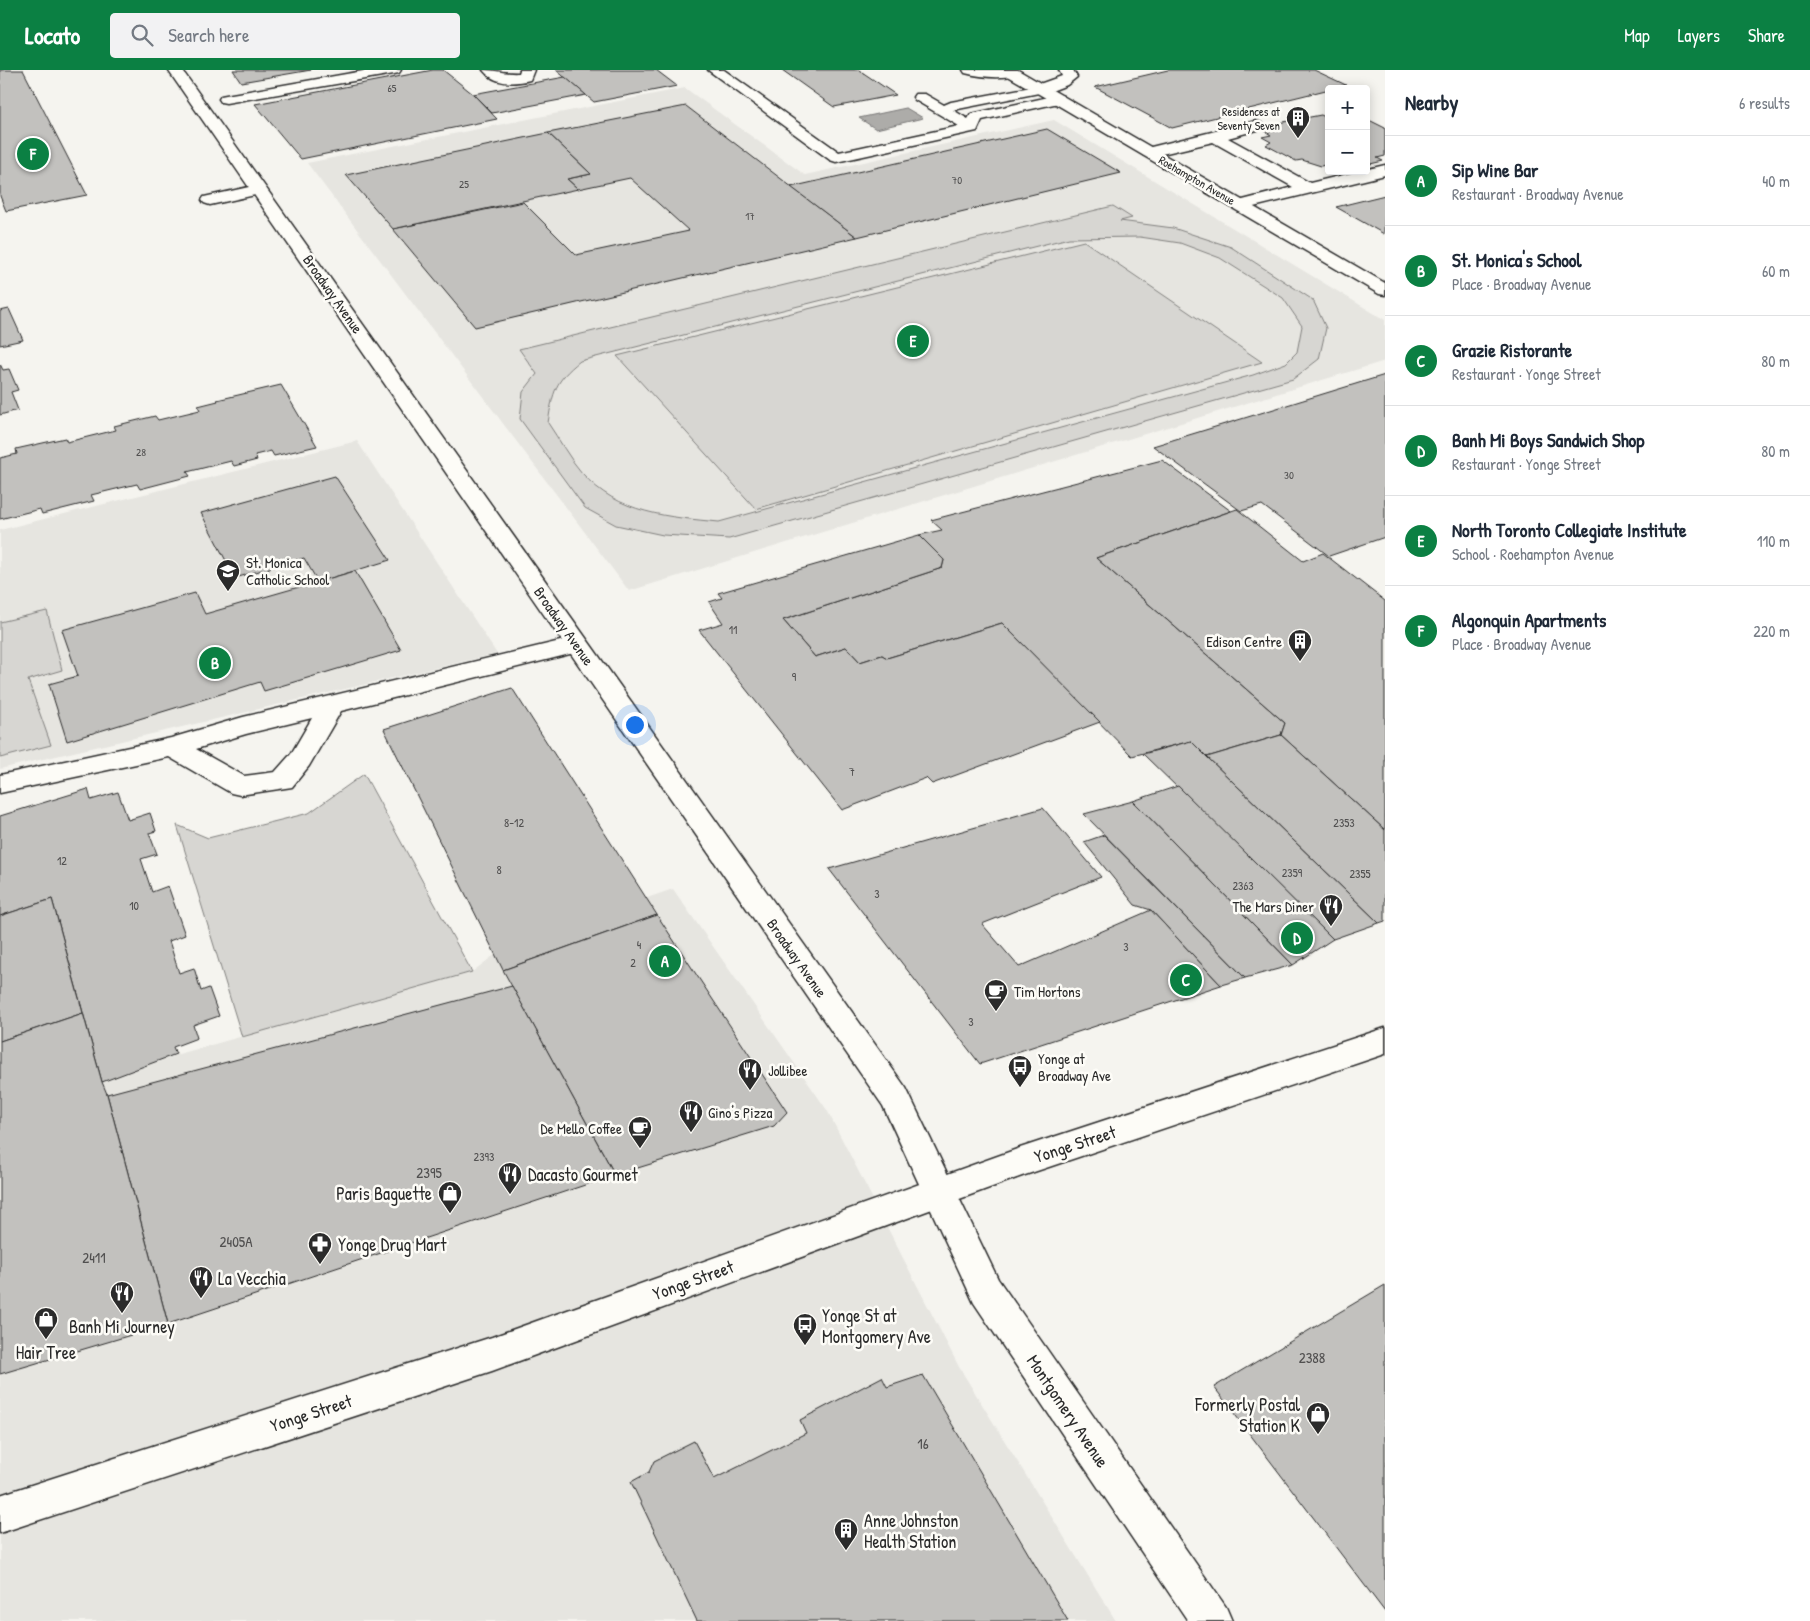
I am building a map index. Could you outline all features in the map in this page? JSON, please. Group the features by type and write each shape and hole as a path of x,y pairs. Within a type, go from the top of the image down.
{"street":[{"name":"Broadway Avenue","path":"175,70 895,1098 938,1191"},
{"path":"340,70 222,95 394,70"},
{"path":"490,70 503,79 526,77"},
{"path":"715,70 836,157 972,128"},
{"path":"970,70 982,72 1010,71"},
{"path":"951,106 1042,89 1065,82 1070,77 1066,70"},
{"name":"Roehampton Avenue","path":"1010,71 1385,290"},
{"path":"920,97 972,128"},
{"path":"972,128 976,117 1058,99"},
{"path":"1149,152 1256,126"},
{"path":"1215,137 1308,189"},
{"path":"1241,205 1385,170"},
{"path":"210,200 258,190"},
{"path":"0,784 172,748 243,726 577,645"},
{"path":"172,748 240,786 283,780 300,760 332,705"},
{"name":"Yonge Street","path":"0,1514 492,1354 1020,1162 1385,1041"},
{"name":"Montgomery Avenue","path":"938,1191 986,1291 1212,1621"}],"shaded area":[{"path":"685,88 805,175 1054,120 1385,320 1385,361 629,591 307,163"},
{"path":"906,108 923,118 876,129 859,118"},
{"path":"1113,206 1132,218 1120,221 1173,228 1231,247 1313,300 1326,328 1319,359 1293,379 729,539 663,535 616,525 585,508 520,419 523,392 537,374 519,349","holes":["1140,237 1180,243 1220,258 1283,298 1302,326 1297,352 1286,363 1253,375 719,522 645,511 612,497 596,487 582,473 548,423 556,388 565,375 580,361 1069,238"]},
{"path":"1084,241 1262,362 756,509 617,356"},
{"name":"St. Monica Catholic School","path":"357,441 497,654 0,769 0,530"},
{"path":"47,611 62,670 28,680 51,745 0,758 0,622"},
{"path":"364,774 472,972 242,1037 177,825 208,838 309,813"},
{"path":"673,889 827,1110 959,1367 1116,1621 0,1621 0,1104 472,972 505,947"}],"building":[{"path":"0,70 23,70 87,195 6,211 0,196"},
{"path":"233,70 311,70 241,82"},
{"path":"433,70 443,70 473,94 497,119 301,159 255,104"},
{"path":"556,70 656,70 677,86 594,102"},
{"path":"782,70 859,70 896,95 834,107"},
{"path":"1168,70 1314,70 1346,85 1325,85 1325,90 1172,128 1095,87"},
{"path":"565,77 586,95 492,113 473,94"},
{"path":"686,106 857,237 475,327 393,229 523,202 576,255 689,231 630,178 578,189 567,179 591,174 548,133"},
{"name":"Residences at Seventy Seven","path":"1321,115 1325,117 1325,165 1321,166 1302,160 1296,161 1266,145 1271,142 1262,137 1271,135 1263,130 1282,125 1278,123"},
{"path":"1370,120 1385,128 1385,156 1377,158 1383,161 1370,164"},
{"path":"1047,129 1121,173 857,237 791,187"},
{"path":"548,133 591,174 567,179 578,189 393,229 346,175"},
{"path":"1385,195 1384,234 1336,207"},
{"path":"9,309 23,340 0,345 0,311"},
{"path":"0,364 3,370 9,369 18,390 11,392 18,410 0,415"},
{"path":"1385,375 1385,537 1329,556 1262,505 1241,511 1153,446"},
{"path":"281,385 317,446 274,456 271,451 255,455 257,460 234,466 231,461 187,472 190,476 140,489 137,484 91,495 94,501 42,514 40,509 0,519 0,458 17,454 16,449 65,438 67,442 116,430 114,426 155,416 158,420 200,410 198,406 217,400"},
{"path":"1162,460 1231,511 1096,558 1285,723 1281,735 1207,757 1191,741 1132,756 1002,623 887,658 882,655 860,662 846,647 815,657 783,620 942,568 944,560 919,535 942,530 931,520"},
{"path":"335,476 390,560 318,582 304,558 235,578 201,513"},
{"name":"Edison Centre","path":"1237,509 1303,561 1323,553 1385,601 1385,830 1281,735 1285,723 1096,558"},
{"path":"919,535 944,560 942,568 783,620 815,657 846,647 860,662 882,655 887,658 1002,623 1100,722 932,784 926,778 842,810 699,630 723,623 709,602 722,598 718,593"},
{"path":"355,571 401,650 264,691 260,682 67,741 49,684 78,676 62,630 195,593 205,614"},
{"path":"512,688 657,915 503,970 384,729"},
{"path":"1281,735 1385,830 1385,921 1379,923 1207,757"},
{"path":"1191,741 1379,923 1333,939 1143,754"},
{"path":"1178,786 1333,939 1293,965 1133,801"},
{"path":"88,789 91,800 118,792 128,820 150,813 156,831 149,833 157,854 141,859 152,892 168,886 185,935 169,941 179,973 194,968 201,991 209,988 219,1016 193,1025 197,1038 173,1047 176,1054 102,1082 52,899 0,916 0,816"},
{"path":"1133,801 1293,965 1245,978 1084,814"},
{"path":"1043,808 1101,877 982,924 1019,967 1151,910 1221,985 980,1064 829,869"},
{"path":"1104,835 1245,978 1221,985 1151,910 1135,905 1084,842"},
{"path":"52,899 83,1013 0,1041 0,916"},
{"path":"657,915 787,1112 774,1126 615,1175 503,970"},
{"path":"512,986 615,1175 168,1324 107,1094"},
{"path":"83,1013 107,1094 168,1324 0,1374 0,1041"},
{"name":"Formerly Postal Station K","path":"1385,1285 1385,1612 1214,1387"},
{"name":"Anne Johnston Health Station","path":"923,1375 1068,1621 697,1621 631,1482 649,1472 654,1461 694,1441 714,1479 806,1433 800,1420 882,1377 887,1387"}],"place":[{"name":"Residences at Seventy Seven","path":"1298,139"},
{"name":"Algonquin Apartments","path":"33,154"},
{"name":"North Toronto Collegiate Institute","path":"913,341"},
{"name":"St. Monica Catholic School","path":"228,592"},
{"name":"Edison Centre","path":"1300,662"},
{"name":"St. Monica's School","path":"215,663"},
{"name":"The Mars Diner","path":"1331,927"},
{"name":"Banh Mi Boys Sandwich Shop","path":"1297,938"},
{"name":"Sip Wine Bar","path":"665,961"},
{"name":"Grazie Ristorante","path":"1186,980"},
{"name":"Tim Hortons","path":"996,1012"},
{"name":"Yonge at Broadway Ave","path":"1020,1088"},
{"name":"Jollibee","path":"750,1091"},
{"name":"Gino's Pizza","path":"691,1133"},
{"name":"De Mello Coffee","path":"640,1149"},
{"name":"Dacasto Gourmet","path":"510,1195"},
{"name":"Paris Baguette","path":"450,1214"},
{"name":"Yonge Drug Mart","path":"320,1265"},
{"name":"La Vecchia","path":"201,1299"},
{"name":"Banh Mi Journey","path":"122,1314"},
{"name":"Hair Tree","path":"46,1340"},
{"name":"Yonge St at Montgomery Ave","path":"805,1346"},
{"name":"Formerly Postal Station K","path":"1318,1435"},
{"name":"Anne Johnston Health Station","path":"846,1551"}]}
